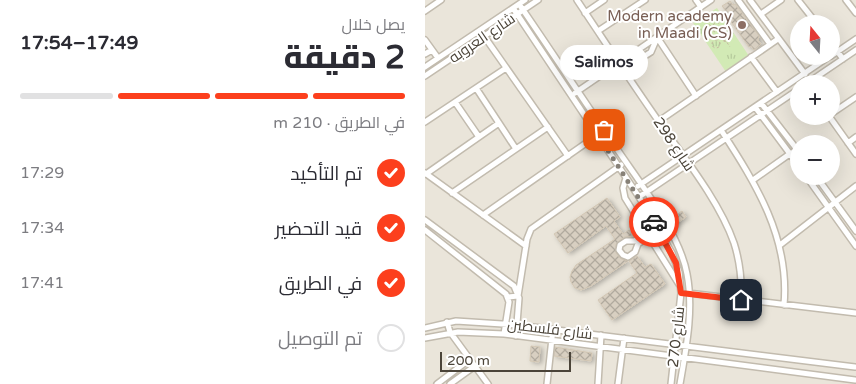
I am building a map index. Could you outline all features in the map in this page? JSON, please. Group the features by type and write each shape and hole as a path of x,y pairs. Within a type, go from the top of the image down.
{"street":[{"path":"425,11 441,0"},
{"name":"شارع العروبه","path":"425,67 525,0"},
{"name":"شارع العروبه","path":"425,76 538,0"},
{"name":"شارع 298","path":"577,0 689,164 719,212 734,244 741,280 741,300"},
{"path":"585,13 604,0"},
{"path":"598,31 645,0"},
{"path":"696,0 701,7"},
{"path":"571,96 711,0"},
{"path":"738,0 770,44"},
{"path":"751,0 805,74"},
{"path":"761,14 781,0"},
{"path":"798,0 810,15"},
{"path":"846,0 856,13"},
{"name":"شارع 270","path":"519,4 641,184 665,222 683,258 690,294 681,384"},
{"name":"شارع 270","path":"513,8 639,197 658,227 676,263 681,290 671,384"},
{"path":"484,36 568,156"},
{"path":"619,63 632,64 651,52 657,38"},
{"path":"657,38 696,96"},
{"path":"659,121 778,39"},
{"path":"840,50 856,39"},
{"path":"425,40 438,58"},
{"path":"425,54 432,50"},
{"path":"819,75 856,50"},
{"path":"840,54 843,59"},
{"path":"751,57 777,92"},
{"path":"633,189 818,65"},
{"path":"425,122 506,68"},
{"path":"476,88 516,149"},
{"path":"639,197 790,95"},
{"path":"840,108 856,97"},
{"path":"455,102 479,137"},
{"path":"761,103 790,142"},
{"path":"753,180 790,154 755,107"},
{"path":"499,123 425,173 526,246"},
{"path":"836,125 856,154"},
{"path":"452,193 548,127"},
{"path":"483,215 604,130"},
{"path":"721,130 753,180 769,213 780,245 786,284 784,305"},
{"path":"848,143 856,137"},
{"path":"516,336 518,296 528,234 531,229 625,162"},
{"path":"626,178 623,193 681,290 690,294 856,313"},
{"path":"812,185 856,246"},
{"path":"823,185 856,231"},
{"path":"780,245 856,186"},
{"path":"425,220 510,282 518,296"},
{"path":"636,243 647,237 648,234 665,222"},
{"path":"425,230 503,290 508,297 509,306 504,334"},
{"path":"445,245 450,238"},
{"path":"472,266 477,259"},
{"path":"508,297 518,296"},
{"name":"شارع فلسطين","path":"425,328 447,322 467,321 517,324 686,346"},
{"path":"447,322 450,332 488,384"},
{"path":"547,384 553,329"},
{"name":"شارع فلسطين","path":"425,338 450,332 504,334 685,357"},
{"path":"598,384 601,335"},
{"path":"618,384 624,338"},
{"path":"685,357 855,381 853,375 855,366 686,346"},
{"path":"437,384 470,359"},
{"path":"451,384 475,366"}],"path":[{"path":"701,7 713,23"},
{"path":"707,14 710,13 716,16 717,22 727,31 719,40 719,47 715,48 711,44 715,35 722,28"},
{"path":"707,14 705,21 711,26 715,35"},
{"path":"711,26 717,22"},
{"path":"720,32 728,36 729,38 725,42"},
{"path":"723,35 721,39 730,46"},
{"path":"713,40 725,42"}],"shaded area":[{"path":"425,0 856,0 856,384 425,384"}],"green space":[{"path":"717,8 749,56 726,72 693,23"}],"building":[{"path":"730,1 733,5 735,4 759,36 758,40 761,44 754,50 751,46 749,47 724,12 726,11 722,6"},
{"path":"607,198 620,217 614,221 623,234 629,230 633,236 624,237 616,244 616,253 621,259 628,261 591,286 581,290 575,288 570,277 576,265 615,239 606,226 568,253 554,234"},
{"path":"682,211 686,217 673,226 669,220"},
{"path":"637,256 645,267 651,264 665,284 612,320 598,300 637,273 629,261"},
{"path":"531,346 540,347 539,362 530,361"},
{"path":"555,347 592,353 591,361 554,356"}],"way so far":[{"path":"604,130 598,135 654,222"}],"place":[{"name":"Modern academy in Maadi (CS)","path":"742,25"},
{"name":"Salimos","path":"604,130"}],"route":[{"path":"654,222 676,263 681,283 681,293 741,300"}]}
